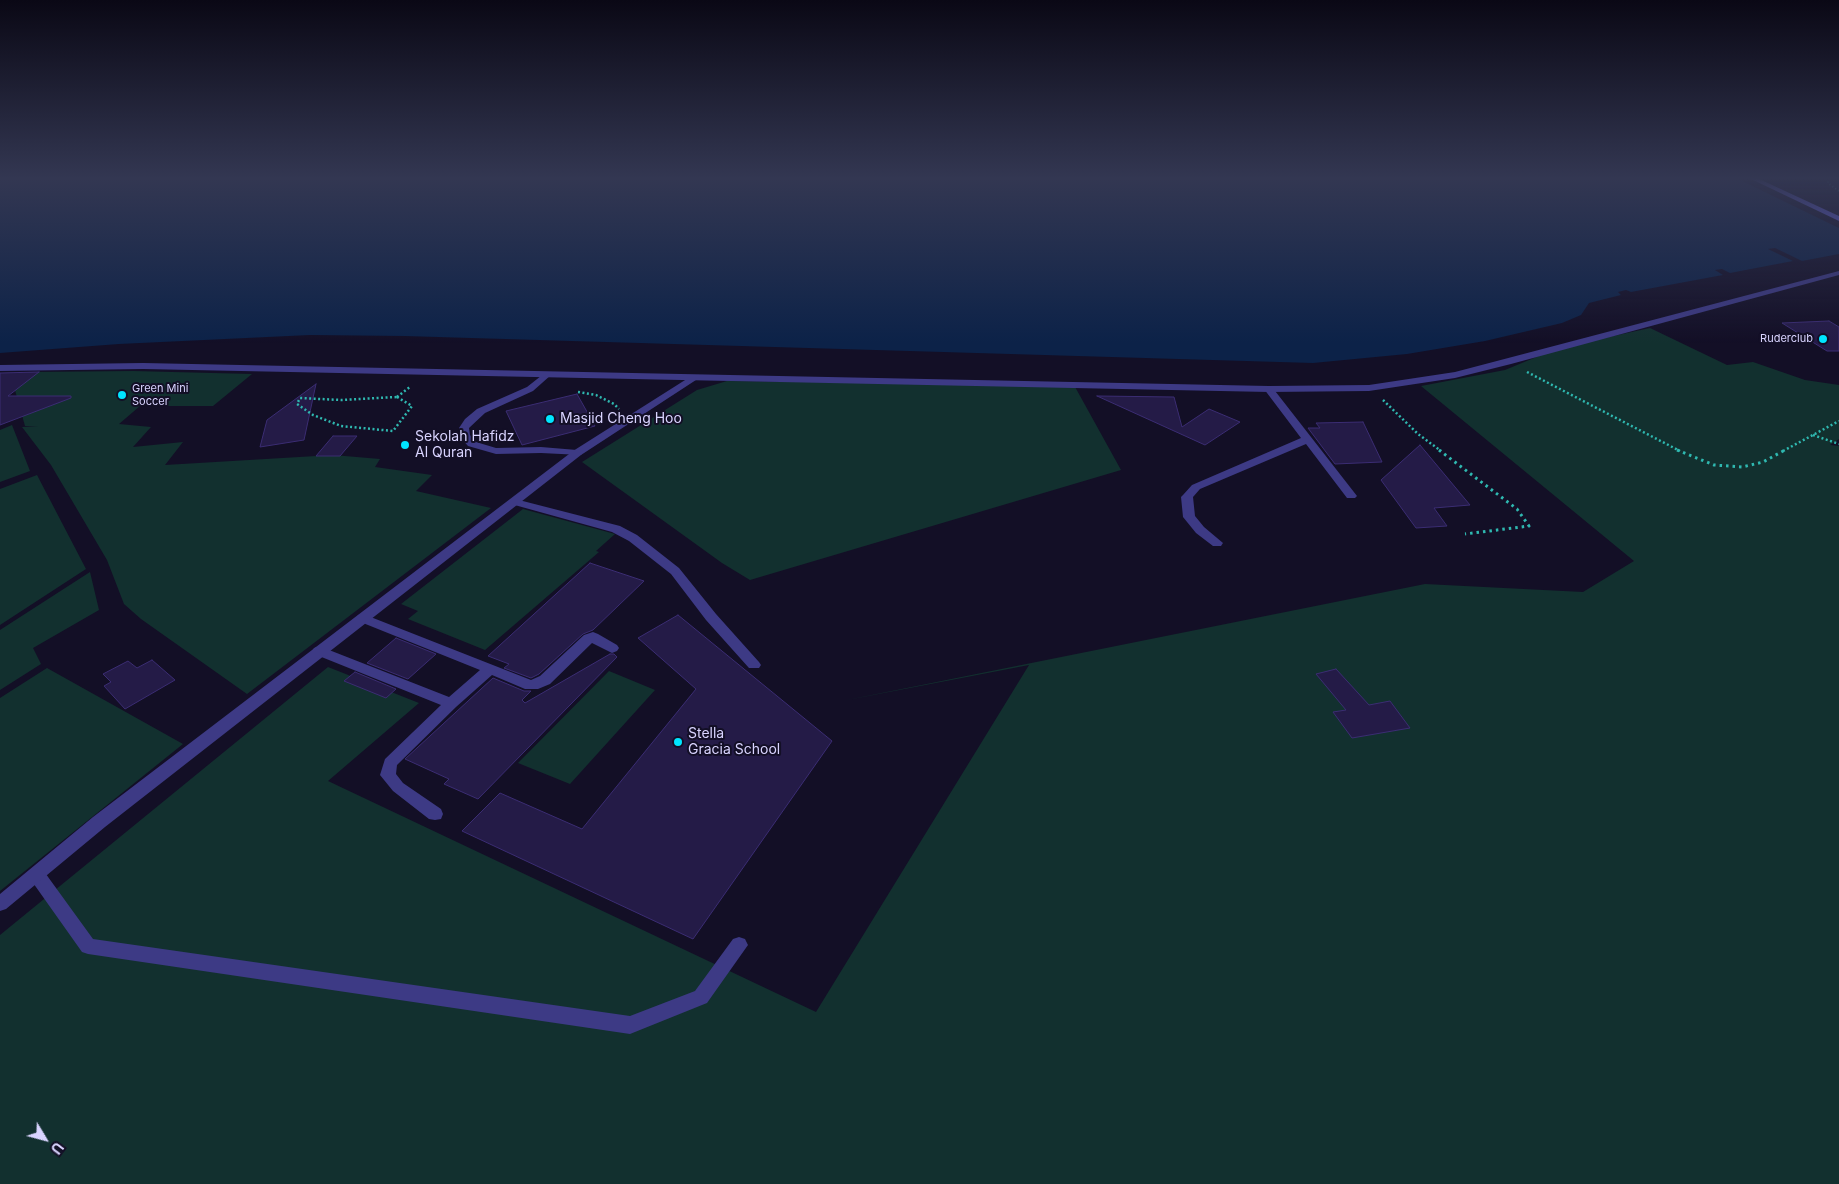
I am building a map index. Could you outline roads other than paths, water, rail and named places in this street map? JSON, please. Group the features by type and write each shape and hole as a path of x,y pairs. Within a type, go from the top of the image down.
{"street":[{"path":"0,368 143,366 1269,389 1369,388 1446,377 1508,362 1839,273"},
{"path":"546,374 530,389 481,411 464,428 465,436 472,444 496,451 541,450 577,453"},
{"path":"0,904 99,822 577,453 693,378"},
{"path":"1269,389 1351,496"},
{"path":"1217,543 1200,530 1189,517 1187,497 1196,487 1308,439"},
{"path":"515,502 616,529 633,538 674,571 711,617 754,665"},
{"path":"363,618 530,684 538,684 553,673 589,638 593,638 612,648"},
{"path":"319,651 451,703"},
{"path":"435,814 398,787 388,775 390,763 451,703 491,668"},
{"path":"37,875 88,946 630,1025 701,997 738,945"}],"water":[{"path":"0,233 1839,233 1839,254 1802,261 1775,248 1768,249 1793,261 1730,273 1722,269 1715,270 1723,275 1631,292 1626,290 1618,292 1621,295 1589,303 1581,315 1562,323 1485,341 1407,354 1313,363 404,336 310,335 119,344 0,353"}],"place":[{"name":"Ruderclub","path":"1823,339"},
{"name":"Green Mini Soccer","path":"122,395"},
{"name":"Masjid Cheng Hoo","path":"550,419"},
{"name":"Sekolah Hafidz Al Quran","path":"405,445"},
{"name":"Stella Gracia School","path":"678,742"}]}
